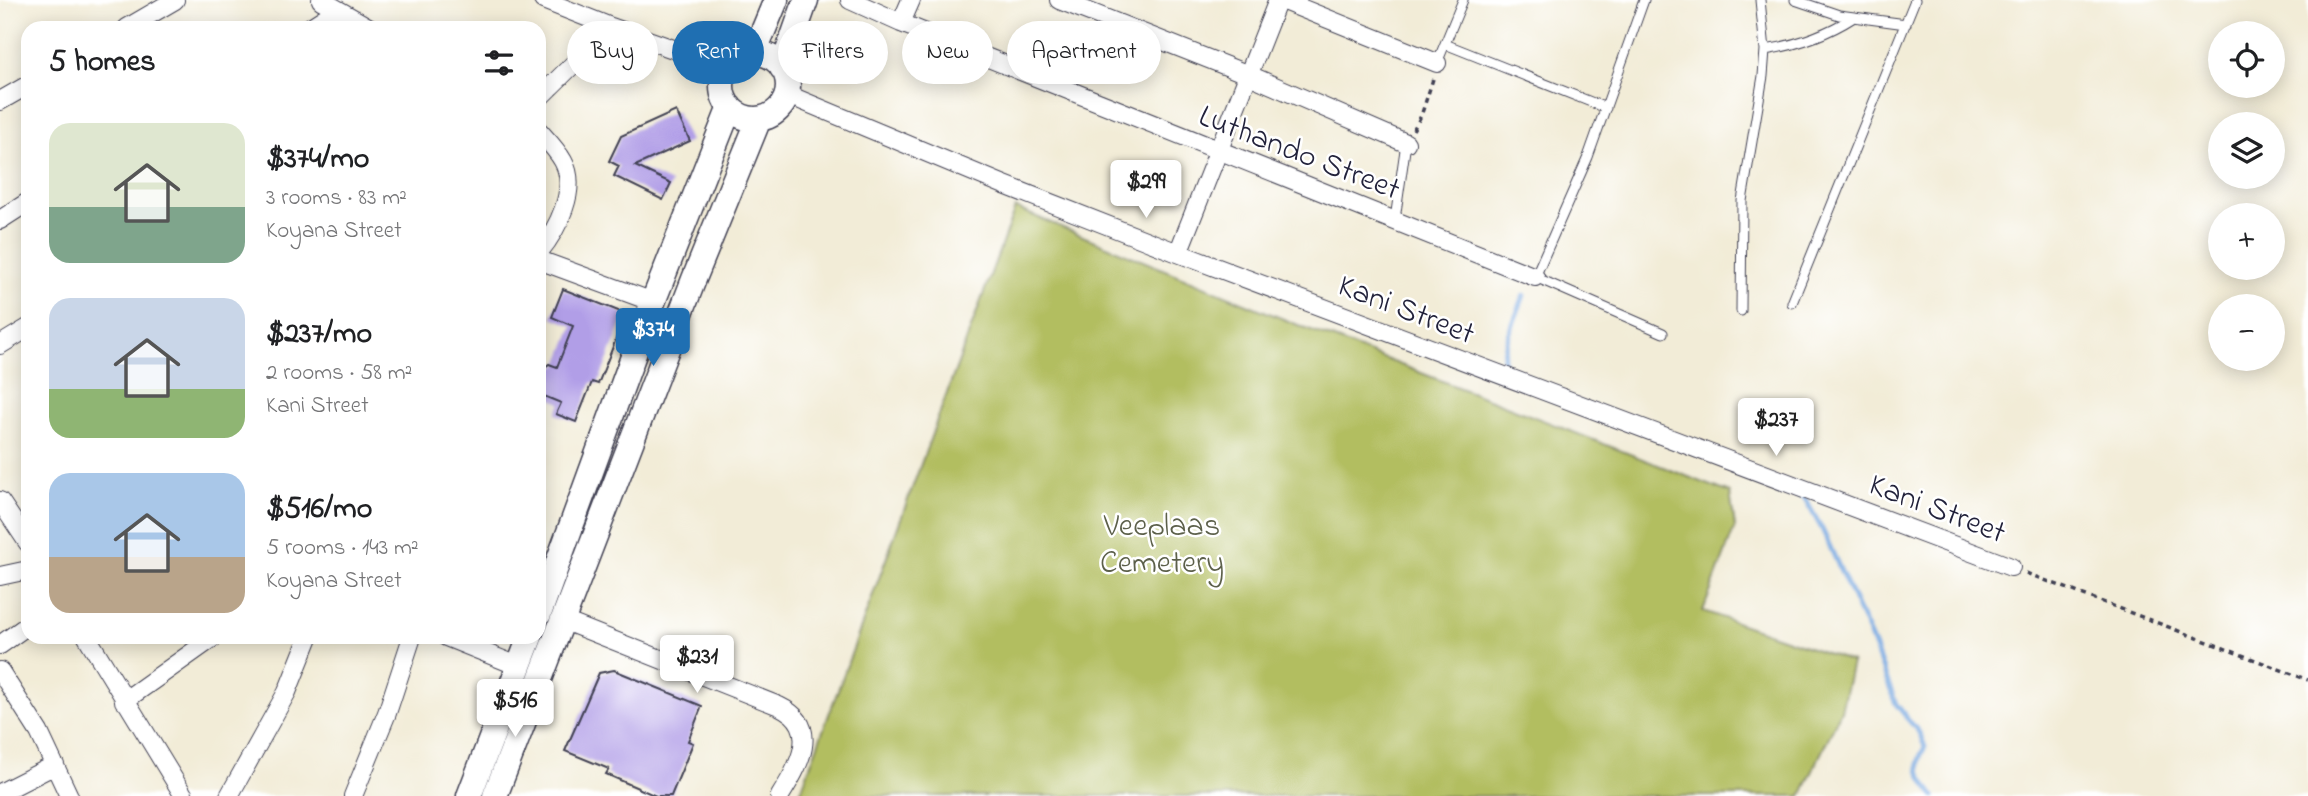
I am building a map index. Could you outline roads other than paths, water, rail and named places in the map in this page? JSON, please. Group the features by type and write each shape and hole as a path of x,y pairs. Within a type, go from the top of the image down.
{"main road":[{"path":"764,29 776,0"},
{"path":"799,21 806,0"},
{"path":"723,84 722,88 730,107 738,114 759,119 770,116 779,109 786,94 787,84"},
{"path":"546,578 730,107"},
{"path":"550,617 759,119"},
{"path":"546,588 550,617"},
{"path":"469,796 527,644"},
{"path":"495,796 542,644"}],"street":[{"path":"139,21 175,0"},
{"path":"321,0 357,21"},
{"name":"Luthando Street","path":"850,0 901,23 1535,277"},
{"path":"901,23 911,0"},
{"path":"1059,0 1249,75 1406,143"},
{"path":"1178,253 1280,0 1437,63"},
{"path":"553,2 597,21"},
{"path":"320,21 337,10"},
{"path":"546,91 567,70"},
{"path":"0,101 21,89"},
{"name":"Kani Street","path":"786,94 1178,253 2011,567"},
{"path":"546,140 565,163 569,183 563,208 546,243"},
{"path":"0,220 21,206"},
{"path":"546,263 653,302"},
{"path":"0,345 21,332"},
{"path":"0,501 21,532"},
{"path":"0,576 21,572"},
{"path":"550,617 779,706 793,714 801,727 802,753 780,796"},
{"path":"0,645 21,630"},
{"path":"91,644 184,796"},
{"path":"124,701 204,644"},
{"path":"229,796 286,692 306,644"},
{"path":"353,796 387,713 410,644"},
{"path":"464,644 519,666"},
{"path":"0,671 32,719 69,796"},
{"path":"0,793 55,765"}],"lane":[{"path":"1437,63 1463,0"},
{"path":"1644,0 1606,108 1569,202 1535,277 1663,333"},
{"path":"1741,311 1742,201 1765,50 1760,0"},
{"path":"1795,0 1828,12 1906,24"},
{"path":"1792,303 1916,0"},
{"path":"1765,50 1802,42 1832,30 1854,17"},
{"path":"1445,44 1606,108"},
{"path":"1395,219 1406,143"}],"waterway":[{"path":"1503,372 1507,343 1524,295"},
{"path":"1799,495 1804,497 1822,529 1871,638 1896,704 1920,734 1925,747 1919,761 1920,772 1934,796"}],"park label":[{"name":"Veeplaas Cemetery","path":"1162,542"}]}
